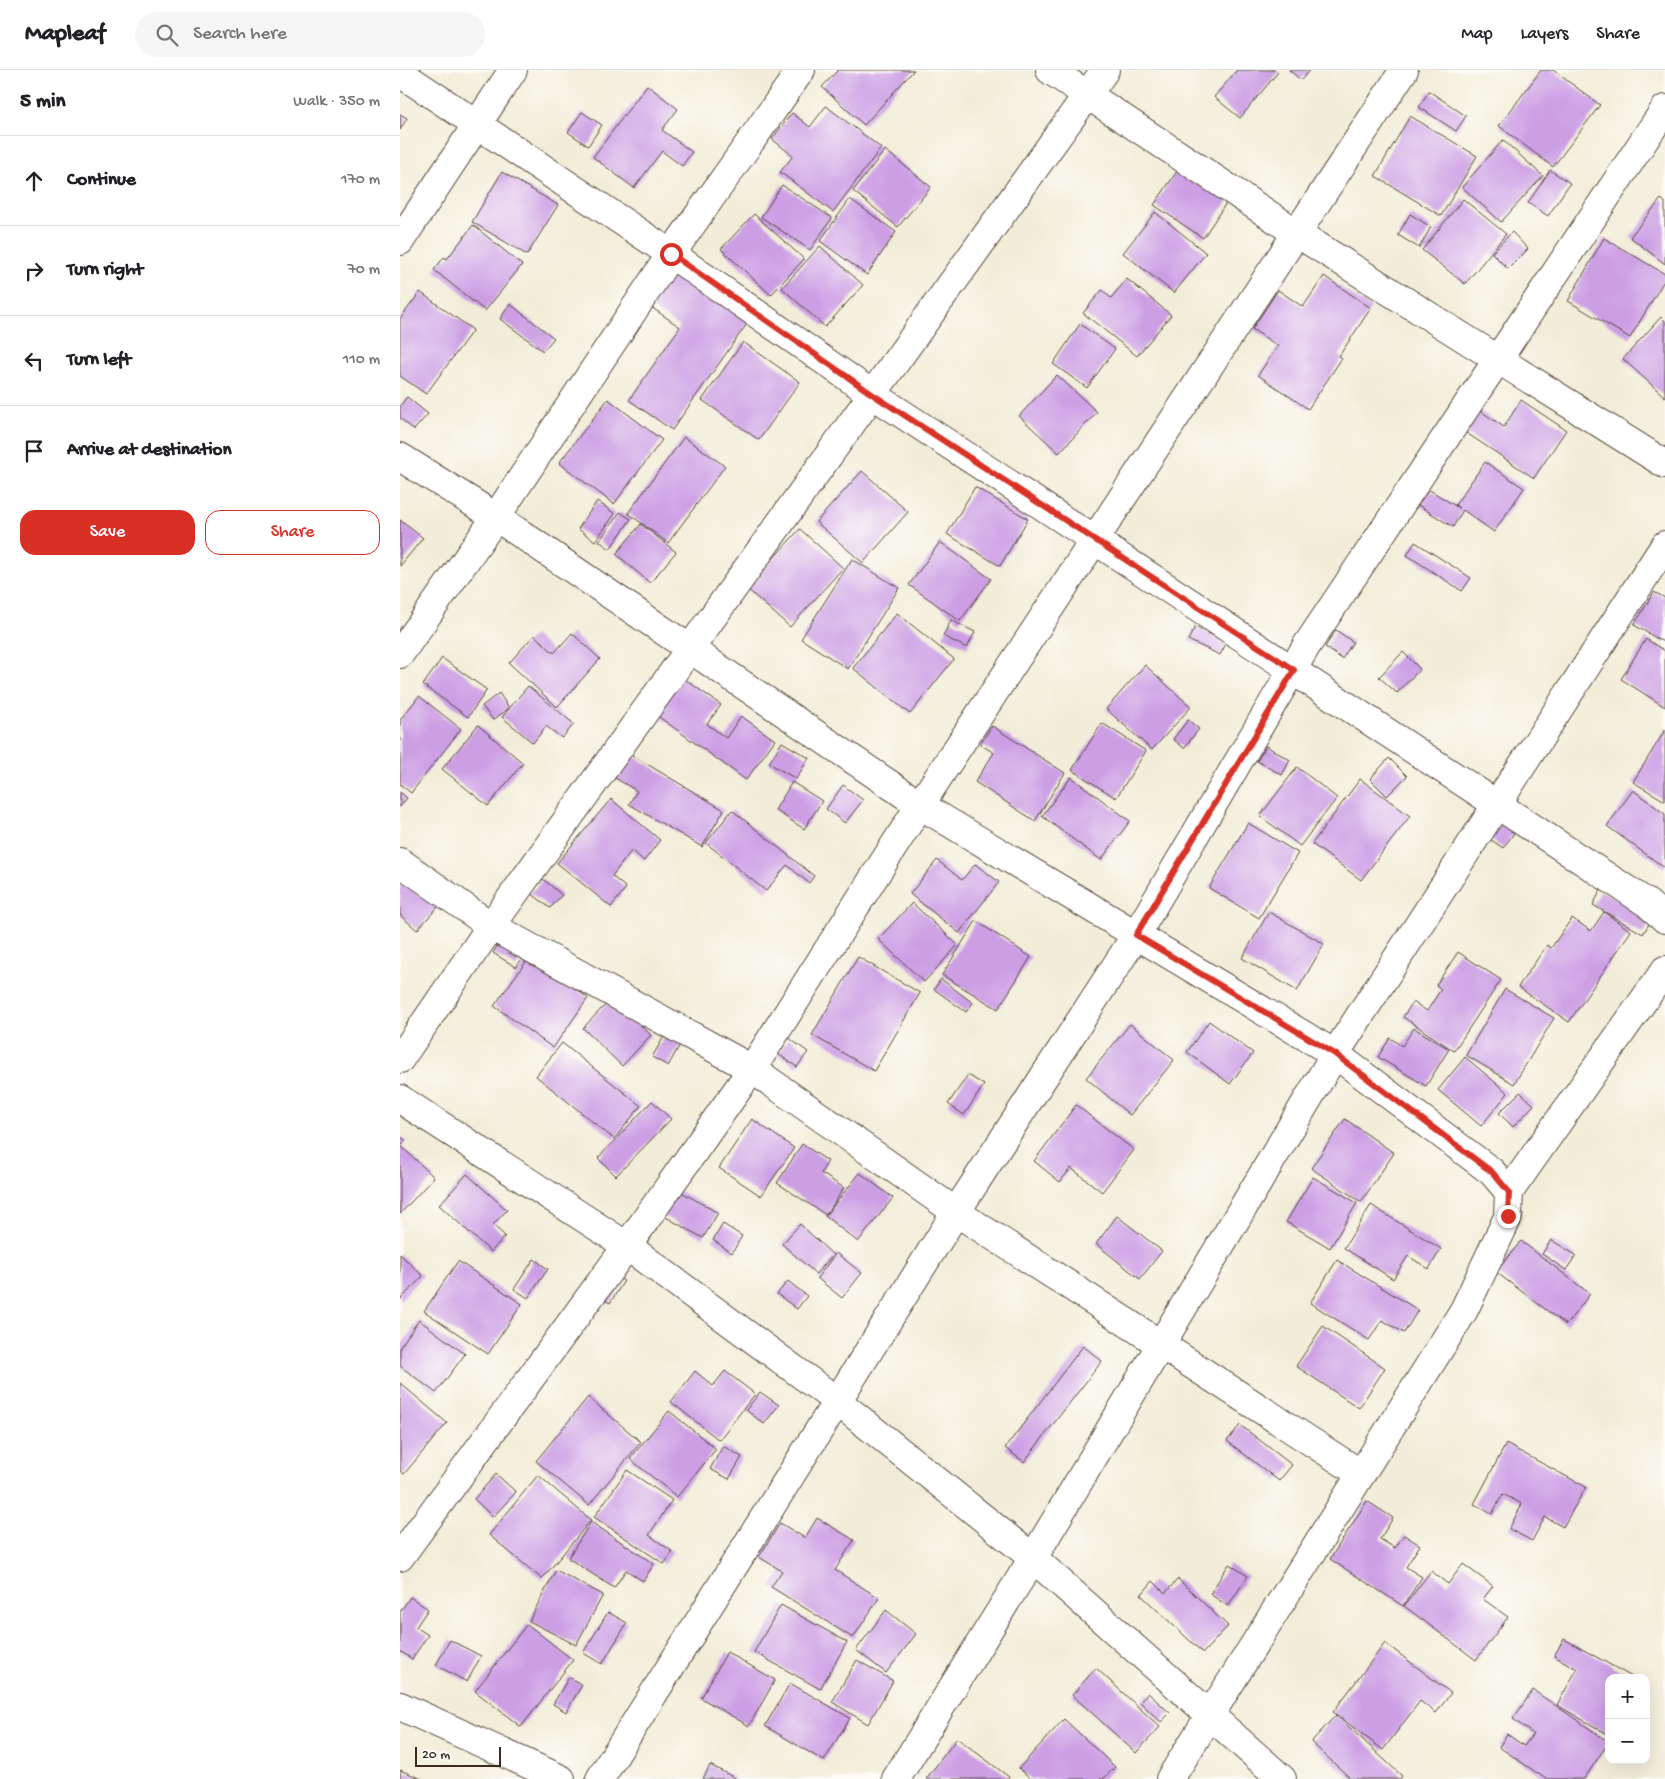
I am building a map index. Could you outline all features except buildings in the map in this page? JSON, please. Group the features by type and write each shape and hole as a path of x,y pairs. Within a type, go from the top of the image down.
{"street":[{"path":"400,241 513,70"},
{"path":"400,654 496,517 671,254 801,70"},
{"path":"1050,70 1296,232 1665,464"},
{"path":"400,1059 491,926 1105,70"},
{"path":"400,1557 627,1246 752,1069 920,805 1095,542 1296,232 1404,70"},
{"path":"400,73 671,254 872,394 1647,903 1665,919"},
{"path":"600,1779 956,1212 1136,935 1294,670 1307,645 1665,109"},
{"path":"400,456 496,517 920,805 1335,1054 1492,1172 1509,1192"},
{"path":"896,1779 1033,1558 1335,1054 1665,545"},
{"path":"400,862 491,926 752,1069 956,1212 1361,1474"},
{"path":"1170,1779 1464,1310 1508,1216 1509,1192 1665,970"},
{"path":"400,1099 627,1246 837,1401 1033,1558 1208,1716 1282,1779"},
{"path":"400,1706 561,1779"}],"route":[{"path":"671,254 872,394 1095,542 1294,670 1136,935 1335,1054 1492,1172 1509,1192 1508,1216"}]}
